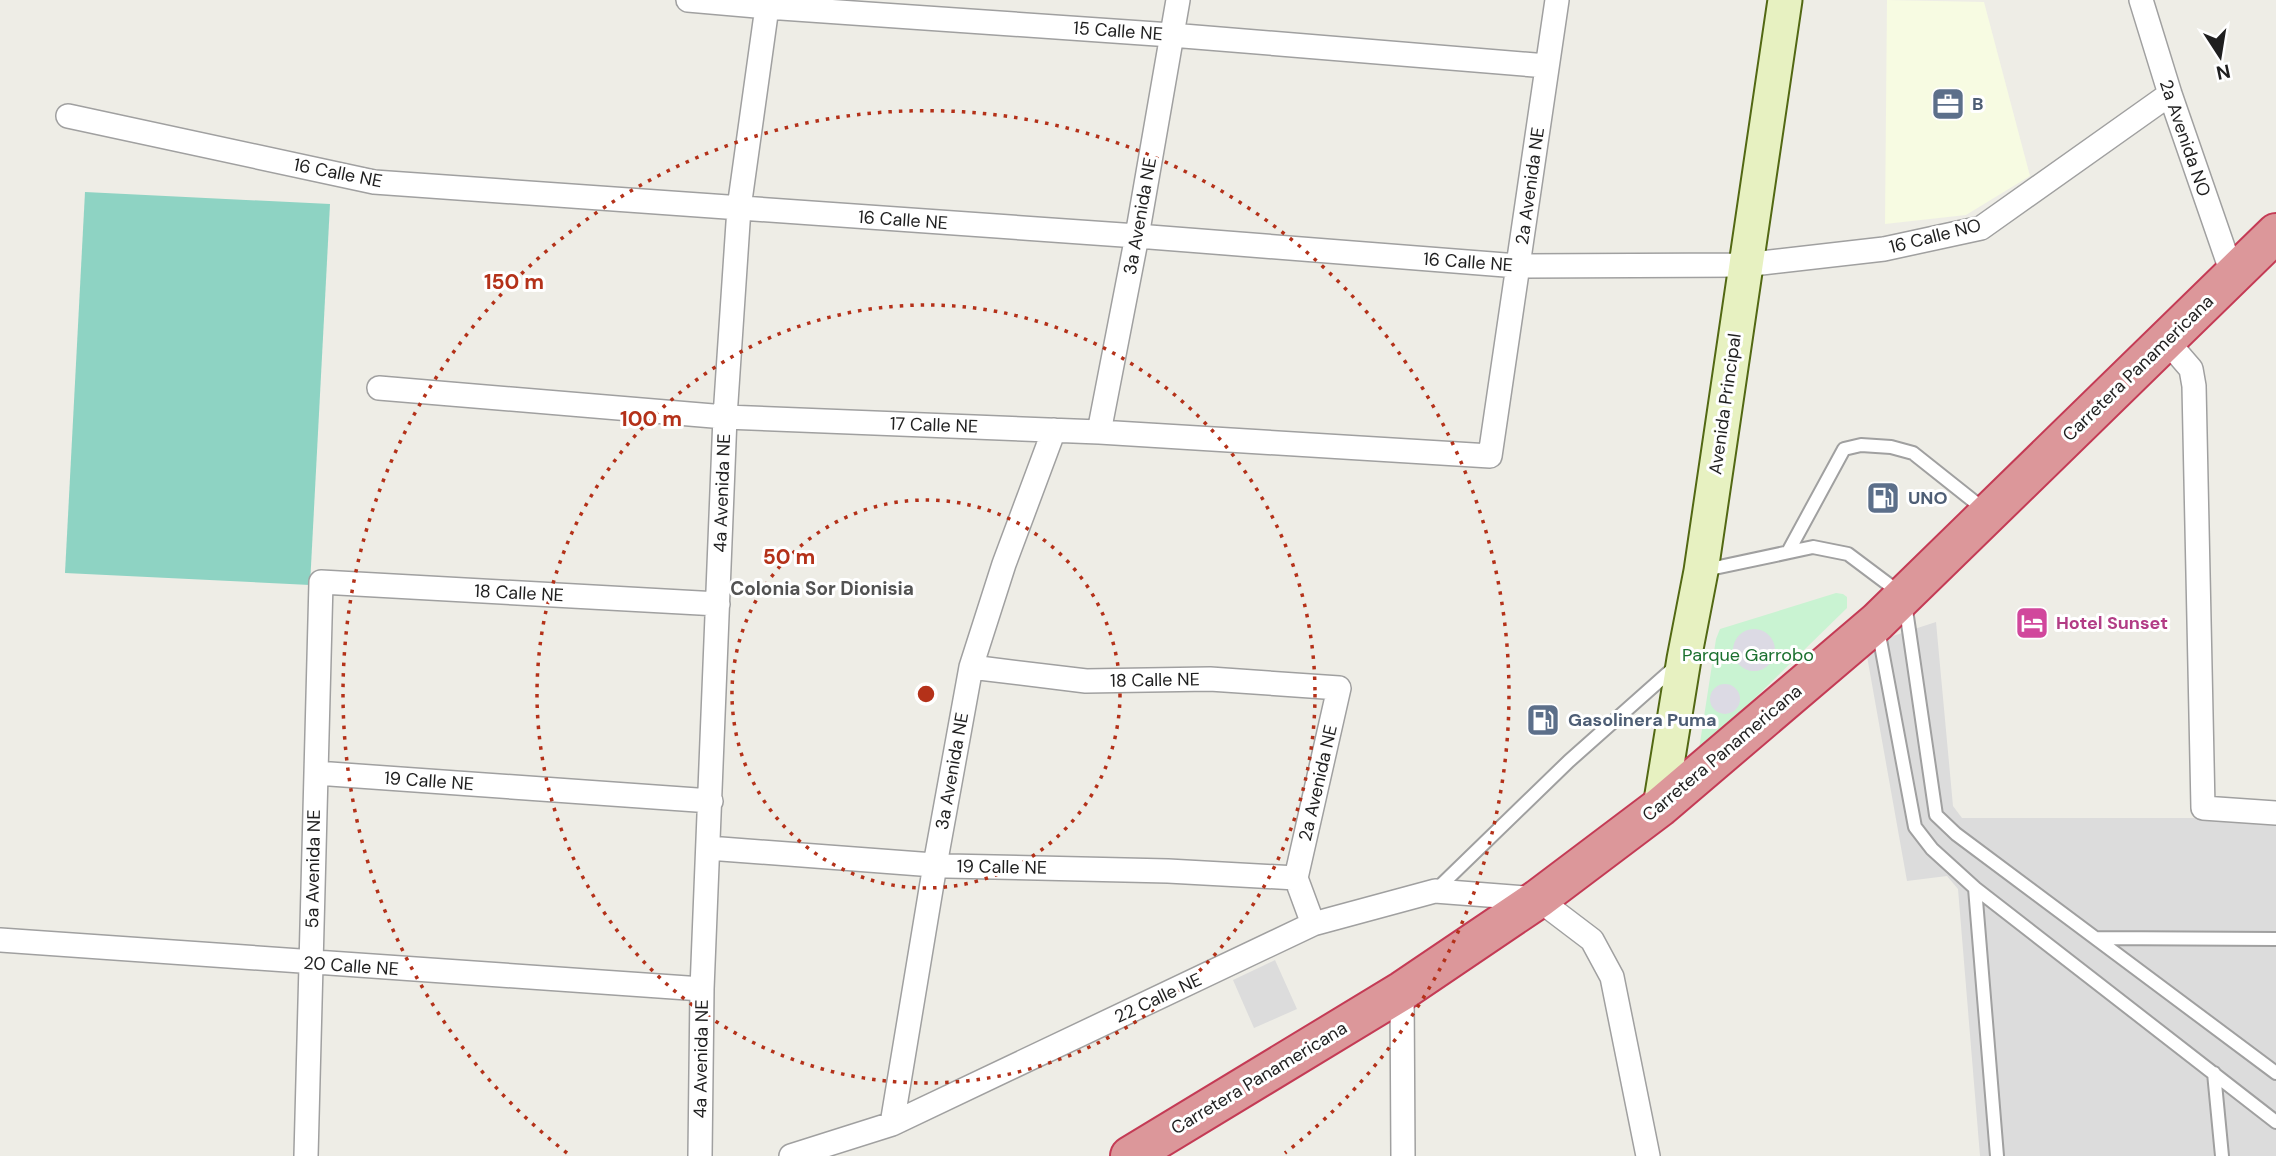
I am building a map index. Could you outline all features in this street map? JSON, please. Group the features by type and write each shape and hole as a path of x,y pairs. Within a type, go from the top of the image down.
{"highway":[{"name":"Carretera Panamericana","path":"1130,1156 1402,990 1538,899 1660,807 1891,609 2276,233"}],"street":[{"name":"15 Calle NE","path":"688,0 768,4 1547,66"},
{"name":"3a Avenida NE","path":"1099,432 1137,236 1178,0"},
{"name":"2a Avenida NE","path":"1490,456 1556,0"},
{"name":"Avenida Principal","path":"1660,807 1701,571 1785,0"},
{"name":"2a Avenida NO","path":"2141,0 2169,94 2233,276"},
{"name":"4a Avenida NE","path":"700,1156 702,989 725,417 739,208 768,4"},
{"name":"16 Calle NO","path":"1744,265 1884,249 1981,228 2169,94"},
{"name":"16 Calle NE","path":"68,116 374,182 1518,266 1744,265"},
{"path":"2166,340 2191,369 2194,386 2203,808 2276,813"},
{"name":"17 Calle NE","path":"379,388 725,417 1099,432 1490,456"},
{"name":"3a Avenida NE","path":"892,1124 971,667 1004,564 1054,430"},
{"name":"18 Calle NE","path":"321,582 718,604"},
{"name":"5a Avenida NE","path":"306,1156 321,582"},
{"name":"18 Calle NE","path":"971,667 1087,681 1210,679 1339,688"},
{"name":"2a Avenida NE","path":"1296,878 1339,688"},
{"name":"19 Calle NE","path":"316,773 711,801"},
{"name":"19 Calle NE","path":"708,849 935,865 1168,871 1296,878"},
{"path":"1296,878 1313,924"},
{"name":"22 Calle NE","path":"791,1156 892,1124 1313,924 1435,891 1538,899"},
{"path":"1538,899 1592,940 1612,977 1648,1156"},
{"name":"20 Calle NE","path":"0,940 702,989"},
{"path":"1402,990 1403,1156"}],"lane":[{"path":"1788,552 1844,449 1861,445 1891,447 1913,453 1989,513"},
{"path":"1701,571 1813,547 1848,554 1891,609 1936,815 1956,834 2276,1073"},
{"path":"1891,609 1915,827 1932,849 1975,888 2276,1122"},
{"path":"1435,891 1569,761 1684,659"},
{"path":"1975,888 1997,1156"},
{"path":"2097,938 2276,939"},
{"path":"2214,1073 2222,1156"}],"shaded area":[{"path":"1887,0 1984,2 2030,176 1966,215 1885,224"},
{"path":"85,192 330,204 310,585 65,573"},
{"path":"1936,622 1953,806 1962,818 2202,818 2276,822 2276,1156 1980,1156 1958,889 1947,876 1907,881 1865,645"},
{"path":"1754,629 1769,635 1775,650 1769,665 1754,671 1739,665 1733,650 1739,635"},
{"path":"1725,684 1735,689 1740,699 1735,709 1725,714 1715,709 1710,699 1715,689"},
{"path":"1275,960 1297,1009 1254,1028 1233,980"}],"green space":[{"name":"Parque Garrobo","path":"1836,593 1847,597 1847,608 1704,748 1699,749 1716,639 1720,629"}],"place":[{"name":"B","path":"1948,104"},
{"name":"UNO","path":"1883,498"},
{"name":"Hotel Sunset","path":"2032,623"},
{"name":"Gasolinera Puma","path":"1543,720"}],"district":[{"name":"Colonia Sor Dionisia","path":"822,588"}]}
